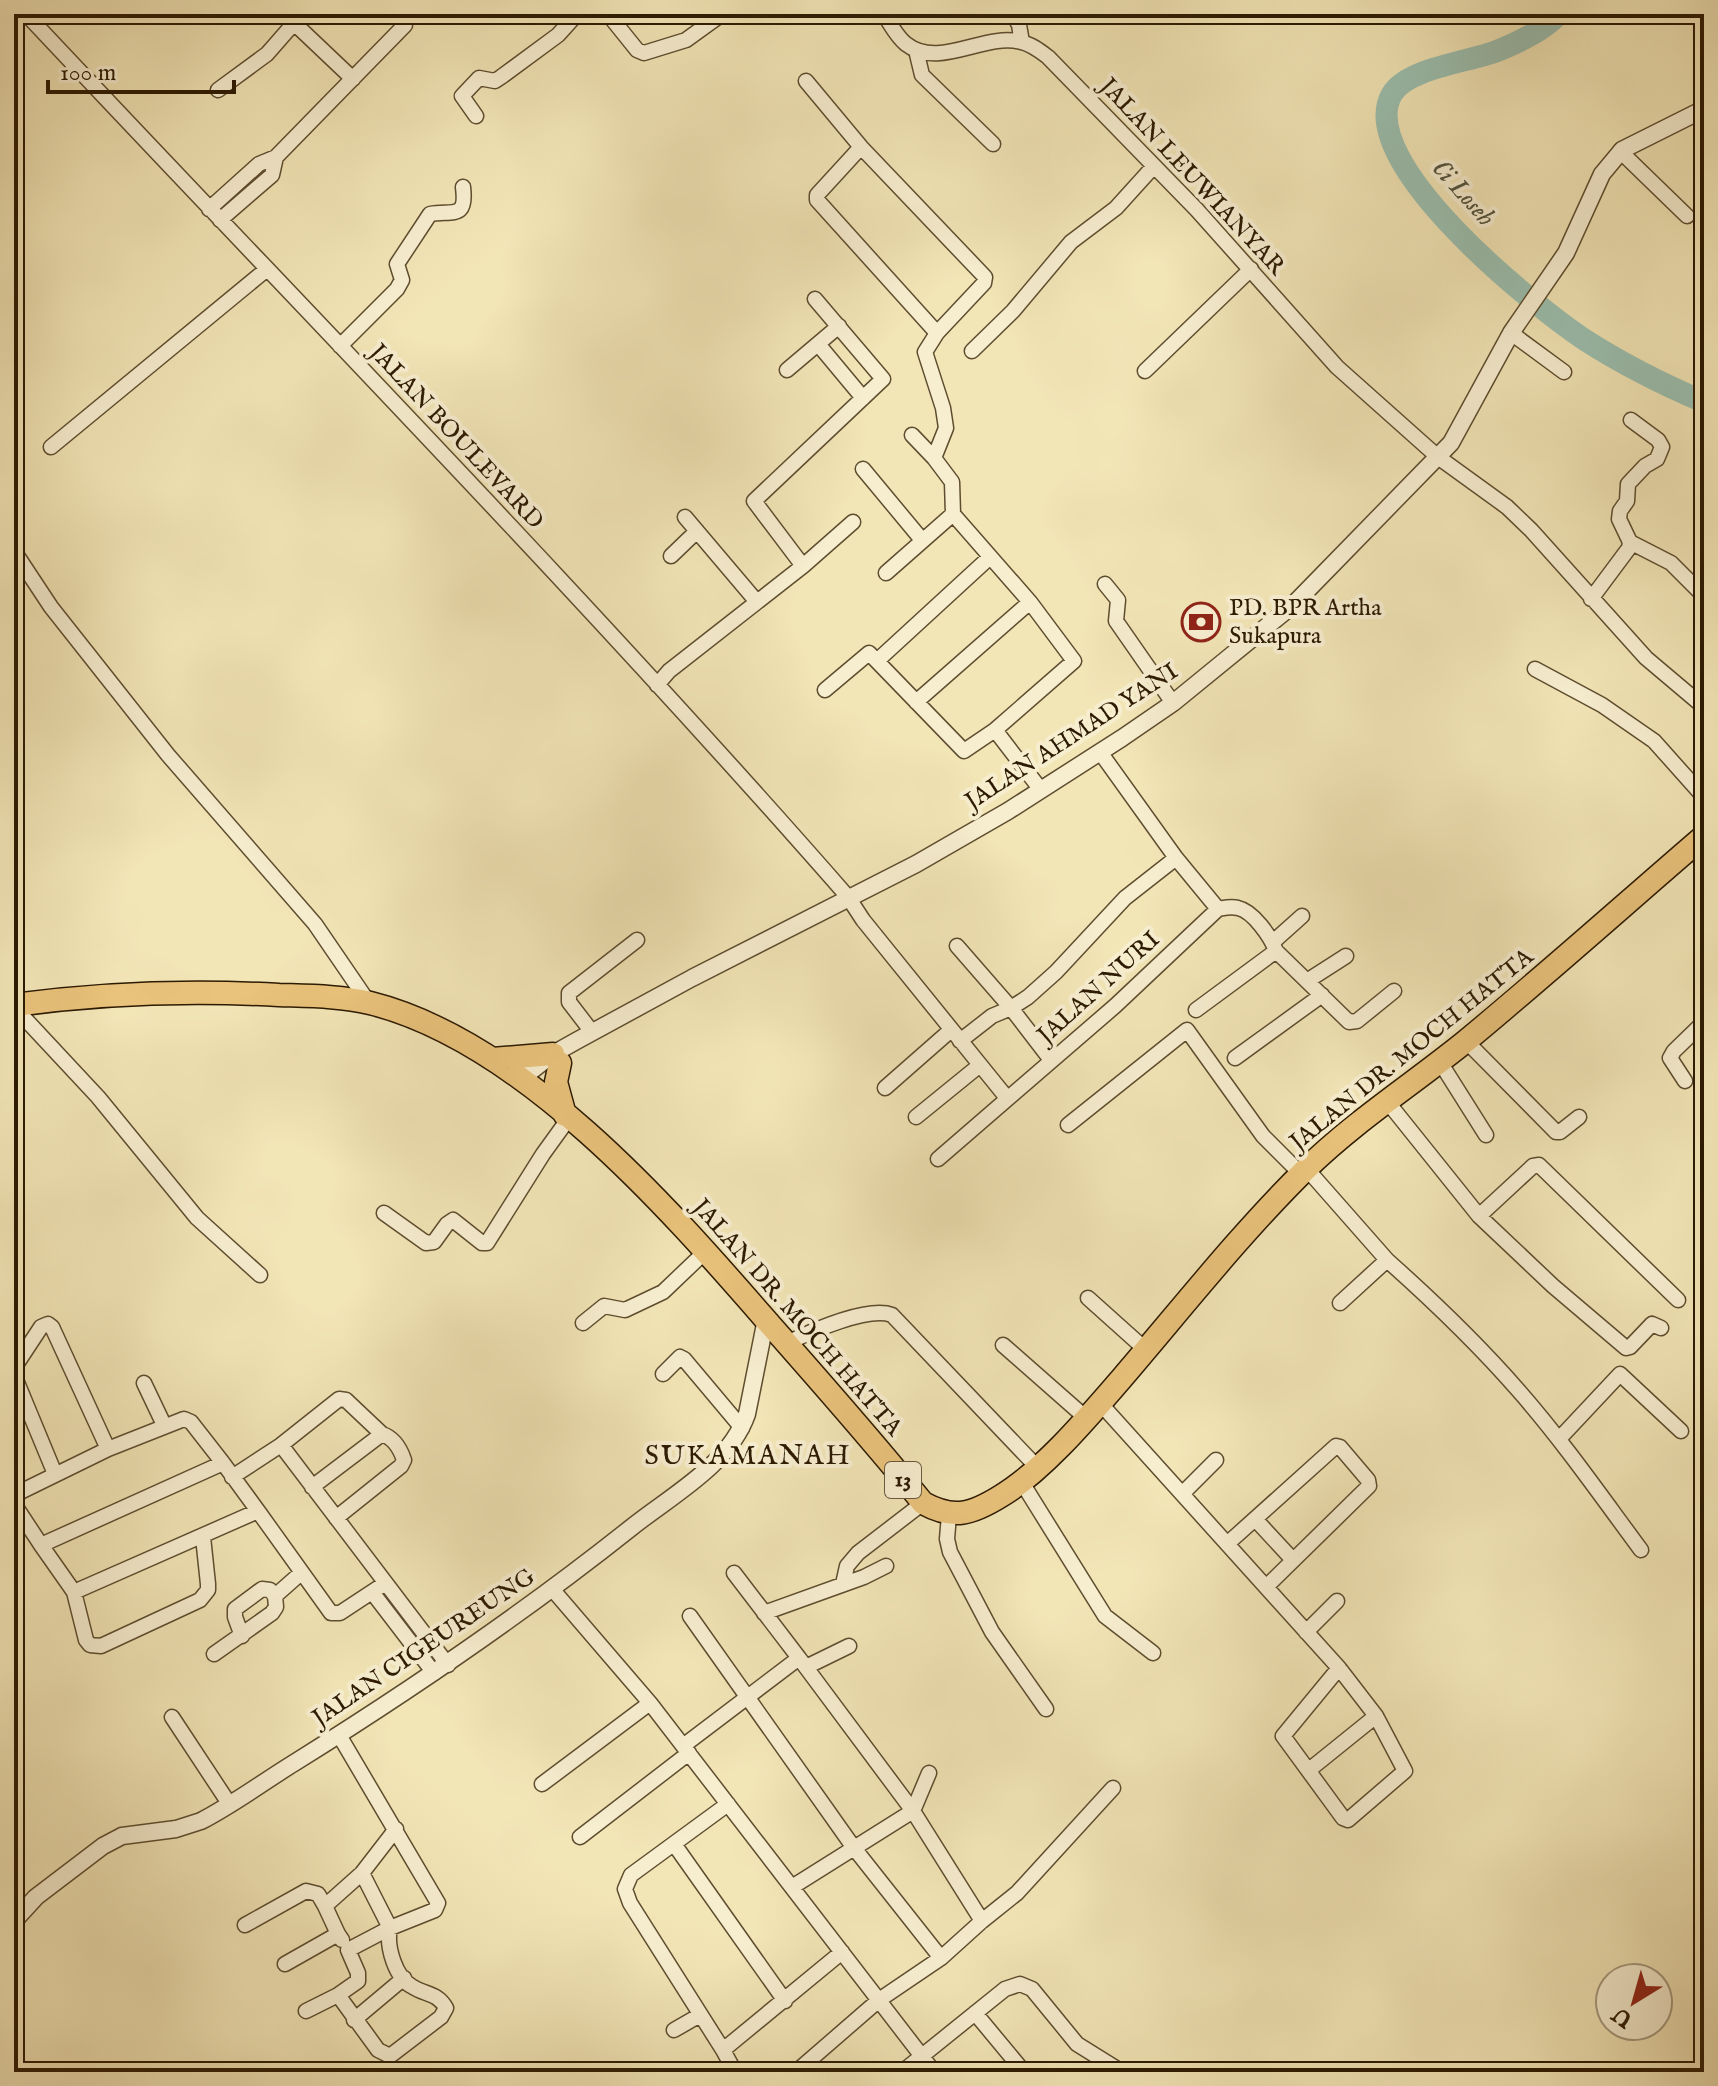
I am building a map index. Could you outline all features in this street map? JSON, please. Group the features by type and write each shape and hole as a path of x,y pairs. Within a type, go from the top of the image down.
{"highway":[{"name":"JALAN DR. MOCH HATTA","path":"14,1006 85,996 163,991 293,995 369,1003 410,1016 492,1059 567,1117 630,1173 707,1250 923,1503 949,1515 980,1507 1002,1496 1029,1474 1093,1411 1304,1171 1386,1100 1440,1062 1700,849"},
{"path":"492,1059 556,1059 556,1082 567,1117"}],"street":[{"name":"JALAN BOULEVARD","path":"26,14 657,685 848,897 1007,1098"},
{"path":"476,116 462,96 475,80 495,81 558,35 577,14"},
{"path":"608,14 637,50 644,53 686,40 722,14"},
{"path":"884,14 906,44 916,50 941,52 1009,40 1022,42 1013,14"},
{"path":"218,90 267,54 298,18 353,79"},
{"path":"209,209 259,164 276,157 405,25"},
{"name":"JALAN LEUWIANYAR","path":"1022,42 1048,57 1154,166 1337,367 1438,457 1515,515 1646,658 1704,707"},
{"path":"916,50 922,75 993,144"},
{"path":"806,81 861,147 985,277 984,283 937,333 925,352 943,408 946,428 934,458"},
{"name":"JALAN AHMAD YANI","path":"528,1085 585,1036 916,864 1041,790 1173,703 1293,605 1456,436 1511,333 1544,289 1570,245 1602,174 1620,151 1704,109"},
{"path":"861,147 817,195 817,200 937,333"},
{"path":"1620,151 1687,216"},
{"path":"220,220 272,175 276,157"},
{"path":"972,351 1013,311 1071,242 1116,208 1154,166"},
{"path":"340,346 397,289 402,280 397,264 430,214 447,214 462,207 465,201 463,187"},
{"path":"51,447 267,269"},
{"path":"1145,371 1251,269"},
{"path":"803,566 754,501 882,381 882,376 815,299"},
{"path":"787,370 839,326"},
{"path":"1511,333 1564,372"},
{"path":"818,344 863,398"},
{"path":"1591,599 1629,548 1630,542 1619,519 1627,501 1628,484 1645,466 1657,459 1662,447 1658,440 1631,420"},
{"path":"825,690 867,653 879,659 962,751 995,730 1074,661 1030,602 953,514 952,482 912,435"},
{"path":"863,469 922,540"},
{"path":"886,573 953,514"},
{"path":"685,517 757,602"},
{"path":"657,685 669,671 803,566 853,522"},
{"path":"671,556 697,531"},
{"path":"1630,542 1671,563 1704,596"},
{"path":"14,551 51,607 159,744 315,924 369,1003"},
{"path":"879,659 990,557"},
{"path":"1105,584 1118,600 1116,621 1173,703"},
{"path":"916,702 1030,602"},
{"path":"1535,669 1602,705 1654,741 1704,797"},
{"path":"995,730 1041,790"},
{"path":"1100,752 1176,858 1218,909 1243,909 1307,981 1352,1023 1394,991"},
{"path":"885,1088 956,1036 1011,1008 1056,972 1125,898 1176,858"},
{"name":"JALAN NURI","path":"938,1159 1115,1006 1218,909"},
{"path":"1196,1010 1275,947 1302,916"},
{"path":"585,1036 569,1002 569,993 637,940"},
{"path":"957,946 1051,1060"},
{"path":"1307,981 1346,956"},
{"path":"1235,1058 1322,995"},
{"path":"14,1006 98,1097 197,1218 260,1275"},
{"path":"1685,1081 1670,1058 1704,1022"},
{"path":"1068,1125 1187,1030 1263,1136 1304,1171 1387,1260 1467,1335 1559,1439 1641,1550"},
{"path":"1466,1041 1556,1132 1579,1117"},
{"path":"1440,1062 1486,1135"},
{"path":"916,1117 980,1065"},
{"path":"1386,1100 1479,1216 1553,1286 1626,1348 1652,1324 1661,1328"},
{"path":"384,1213 426,1243 434,1242 453,1220 482,1243 487,1243 567,1117"},
{"path":"1479,1216 1533,1166 1539,1165 1678,1300"},
{"path":"583,1323 604,1306 625,1310 663,1292 707,1250"},
{"path":"1340,1303 1387,1260"},
{"path":"1088,1298 1146,1350"},
{"path":"787,1343 828,1324 880,1312 892,1315 1029,1474 1105,1616 1153,1653"},
{"name":"JALAN CIGEUREUNG","path":"14,1921 36,1897 103,1846 122,1836 187,1827 230,1805 334,1739 553,1590 710,1466 736,1439 742,1428 766,1319"},
{"path":"14,1368 41,1327 48,1324 52,1327 108,1449"},
{"path":"1003,1345 1093,1411 1182,1494 1339,1668 1376,1716 1405,1771 1351,1818 1343,1818 1283,1739 1283,1734 1339,1668"},
{"path":"663,1374 680,1357 684,1359 742,1428"},
{"path":"1559,1439 1620,1374 1681,1431"},
{"path":"14,1375 55,1474"},
{"path":"144,1383 164,1425"},
{"path":"232,1477 281,1445 339,1399 346,1400 388,1436 401,1450 404,1460 401,1466 336,1518"},
{"path":"14,1495 108,1449 164,1425 189,1420 331,1613 340,1613 378,1588"},
{"path":"312,1487 382,1434"},
{"path":"281,1445 336,1518 378,1588 441,1669"},
{"path":"1227,1544 1336,1446 1340,1447 1370,1484 1266,1587"},
{"path":"1182,1494 1216,1460"},
{"path":"41,1545 223,1463"},
{"path":"843,1584 847,1566 858,1553 923,1503"},
{"path":"14,1504 74,1592 90,1645 101,1646 200,1600 208,1590 203,1537"},
{"path":"74,1592 258,1511"},
{"path":"949,1515 947,1539 950,1552 992,1632 1046,1709"},
{"path":"1255,1519 1293,1560"},
{"path":"764,1613 886,1566"},
{"path":"275,1596 301,1573"},
{"path":"734,1573 913,1811 982,1921"},
{"path":"214,1654 242,1636 274,1610 277,1602 270,1590 262,1589 235,1609 242,1636"},
{"path":"553,1590 650,1703 934,2072"},
{"path":"1306,1632 1337,1601"},
{"path":"690,1616 854,1848 941,1958"},
{"path":"580,1837 746,1697 802,1662 849,1646"},
{"path":"542,1784 650,1703"},
{"path":"1309,1770 1376,1716"},
{"path":"172,1717 230,1805"},
{"path":"334,1739 338,1753 350,1754 438,1903 435,1910 390,1928 348,1950"},
{"path":"792,1887 913,1811 929,1773"},
{"path":"796,2072 879,2000 941,1958 1017,1893 1113,1788"},
{"path":"728,1804 631,1875 625,1889 630,1903 735,2072"},
{"path":"325,1906 362,1873 396,1829"},
{"path":"674,1844 785,2001"},
{"path":"338,1995 378,2050 390,2056 441,2017 446,2008 441,2000 412,1987 404,1978 389,1952 390,1928 362,1873"},
{"path":"245,1925 306,1891 318,1894 348,1950 358,1973 358,1981 306,2011"},
{"path":"285,1964 338,1934"},
{"path":"723,2050 842,1952"},
{"path":"354,2020 404,1978"},
{"path":"902,2072 1014,1985 1026,1985 1070,2038 1122,2072"},
{"path":"975,2013 1024,2072"},
{"path":"674,2030 700,2015"},
{"path":"1086,2051 1104,2072"}],"waterway":[{"name":"Ci Loseh","path":"1559,14 1538,31 1514,44 1424,72 1400,85 1392,94 1387,122 1399,156 1423,193 1455,230 1528,297 1600,349 1643,374 1704,402"}],"place":[{"name":"PD. BPR Artha Sukapura","path":"1201,622"}],"district":[{"name":"SUKAMANAH","path":"748,1456"}]}
